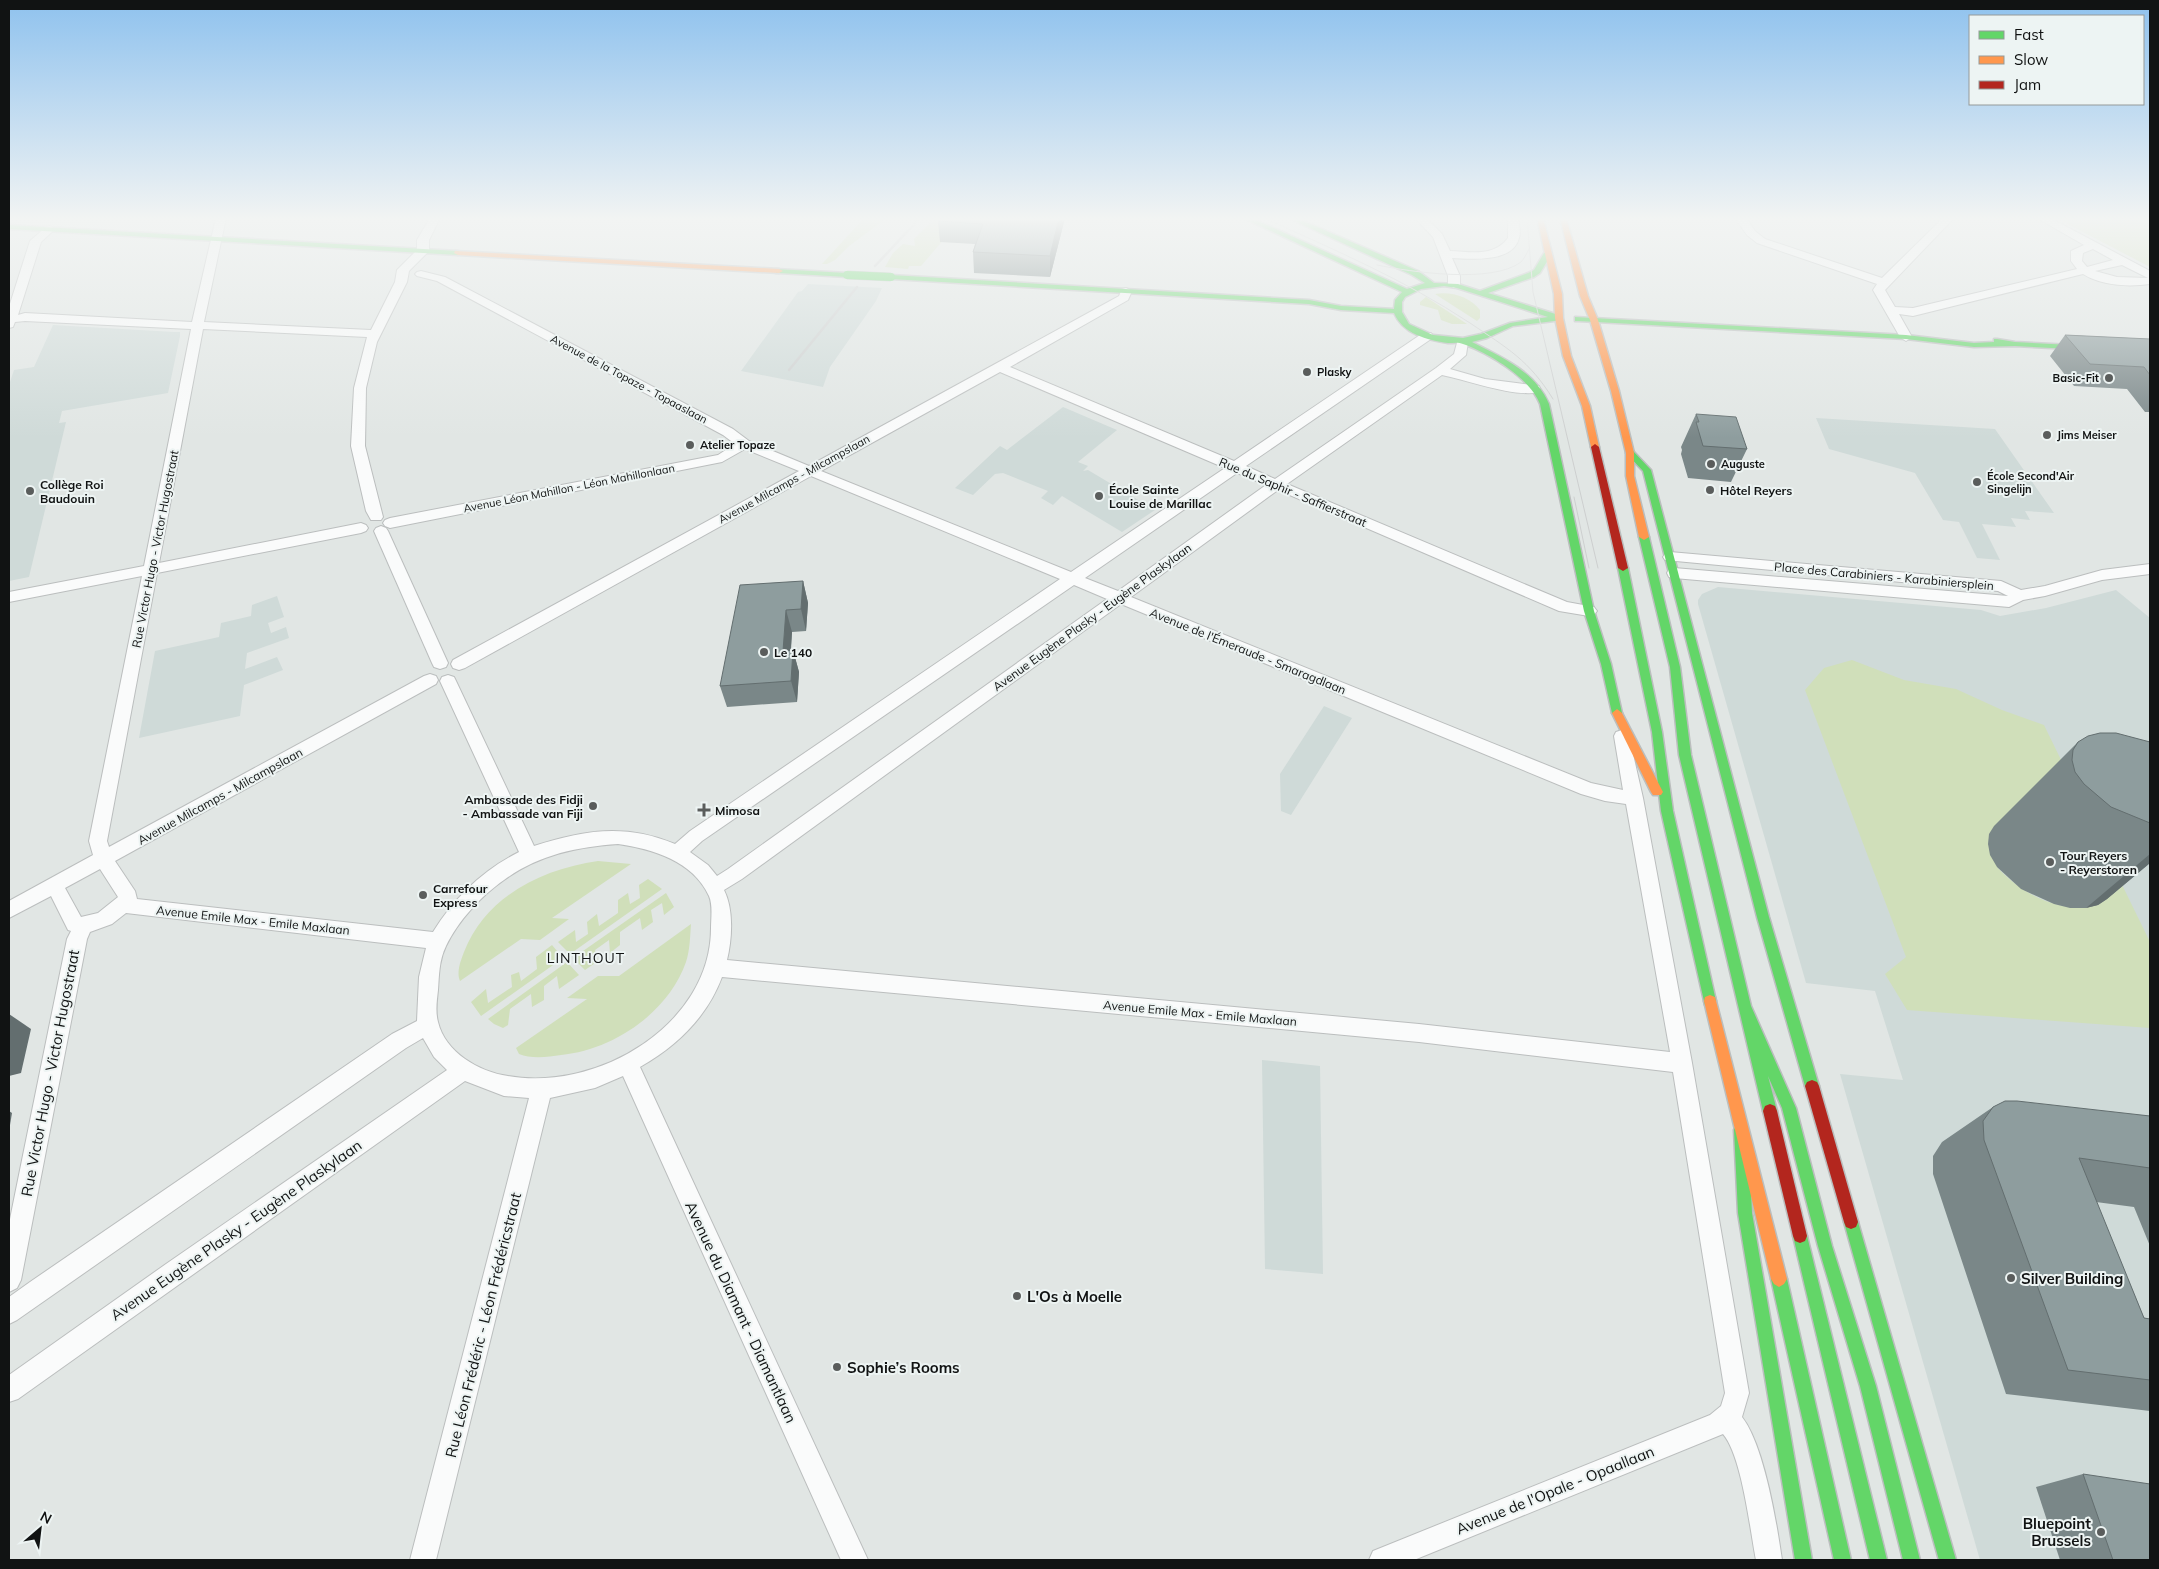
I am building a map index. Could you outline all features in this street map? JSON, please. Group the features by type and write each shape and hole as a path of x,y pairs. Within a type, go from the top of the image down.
{"main road":[{"path":"1130,291 1309,302 1322,306 1361,310 1396,308"},
{"path":"1406,291 1396,300 1396,308 1405,324 1412,330 1428,336 1464,342 1514,371 1543,400 1589,611 1606,664 1617,713 1667,811"},
{"path":"1475,291 1559,318"},
{"path":"1481,293 1486,291"},
{"path":"1557,291 1559,318 1572,374 1586,406 1642,653 1657,732 1667,811 1741,1130 1765,1218 1843,1560"},
{"path":"1583,291 1594,320 1630,453 1630,476 1676,667 1685,754 1690,780 1879,1560"},
{"path":"1496,299 1495,305 1499,320"},
{"path":"1464,342 1487,335 1499,320 1559,318 1906,337 1930,335 2015,344 2150,351"},
{"path":"1630,453 1647,470 1763,917 1948,1560"},
{"path":"1744,1004 1789,1108 1825,1246 1868,1386 1912,1560"},
{"path":"1741,1130 1745,1213 1804,1560"}],"street":[{"path":"10,322 20,291"},
{"name":"Rue Victor Hugo - Victor Hugostraat","path":"103,859 98,842 205,291"},
{"path":"396,291 370,342 360,388 358,446 382,524 440,663"},
{"name":"Avenue de la Topaze - Topaaslaan","path":"464,291 728,432 744,444 810,471"},
{"name":"Avenue Milcamps - Milcampslaan","path":"458,664 1124,298 1126,291"},
{"path":"1880,291 1906,337"},
{"path":"1891,310 1913,312 2003,291"},
{"path":"10,322 25,317 375,334"},
{"path":"677,852 696,836 1428,336"},
{"name":"Avenue Eugène Plasky - Eugène Plaskylaan","path":"713,887 735,874 1276,485 1440,371 1455,368 1464,342"},
{"name":"Rue du Saphir - Saffierstraat","path":"1000,367 1564,607 1589,611"},
{"path":"1455,368 1475,380 1534,389"},
{"name":"Avenue Léon Mahillon - Léon Mahillonlaan","path":"382,524 722,458 744,444"},
{"name":"Avenue de l'Émeraude - Smaragdlaan","path":"810,471 1587,789 1605,794 1634,798"},
{"path":"9,598 361,528 365,522 382,524"},
{"name":"Place des Carabiniers - Karabiniersplein","path":"1670,557 2001,586 2018,595 2009,602 1674,573"},
{"path":"2018,595 2045,591 2102,575 2150,569"},
{"path":"452,661 458,664 460,672 448,681 438,683 430,680 430,671 440,663 452,661"},
{"name":"Avenue Milcamps - Milcampslaan","path":"9,910 430,680"},
{"path":"448,681 530,856"},
{"path":"1617,713 1682,1063 1737,1394 1733,1411 1727,1419 1732,1423 1747,1454 1769,1560"},
{"path":"618,837 639,839 677,852 699,869 718,897 722,944 716,968 702,998 672,1034 628,1063 584,1083 542,1089 499,1085 464,1070 441,1050 428,1026 426,1010 428,974 438,941 458,912 495,876 530,856 575,841 618,837"},
{"path":"54,885 75,924 84,926 111,915 123,905 128,897 103,859"},
{"name":"Avenue Emile Max - Emile Maxlaan","path":"123,905 438,941"},
{"name":"Rue Victor Hugo - Victor Hugostraat","path":"9,1280 77,939 84,926"},
{"name":"Avenue Emile Max - Emile Maxlaan","path":"716,968 1419,1033 1682,1063"},
{"path":"9,1312 38,1290 383,1052 428,1026"},
{"name":"Avenue du Diamant - Diamantlaan","path":"628,1063 855,1560"},
{"name":"Avenue Eugène Plasky - Eugène Plaskylaan","path":"9,1390 174,1272 464,1070"},
{"name":"Rue Léon Frédéric - Léon Frédéricstraat","path":"423,1560 542,1089"},
{"name":"Avenue de l'Opale - Opaallaan","path":"1382,1560 1727,1419"}],"shaded area":[{"path":"881,291 876,301 830,367 823,387 741,371 798,292"},
{"name":"Collège Roi Baudouin","path":"53,325 180,332 180,336 168,393 62,411 59,423 66,422 29,577 9,581 9,385 14,370 34,367"},
{"path":"1063,407 1117,430 1078,462 1088,466 1083,471 1088,470 1155,510 1122,532 1062,496 1053,505 1041,498 1048,491 1003,473 995,474 973,495 955,488 1000,446 1007,450"},
{"name":"École Second'Air Singelijn","path":"1816,418 1995,429 2054,513 2025,511 2030,520 2011,518 2016,527 1982,524 2000,560 1977,558 1959,522 1943,520 1915,473 1829,449"},
{"path":"1718,587 1981,610 2000,616 2046,608 2116,590 2150,618 2150,1560 1980,1560 1840,1074 1903,1080 1875,991 1806,983 1698,604 1702,594"},
{"path":"277,596 284,617 268,623 271,633 286,627 289,638 247,653 245,669 277,657 283,670 244,685 240,716 139,738 155,651 219,637 221,623 251,616 252,605"},
{"path":"1324,706 1352,718 1291,815 1281,811 1280,774"},
{"path":"1262,1060 1320,1066 1323,1274 1265,1269"}],"green space":[{"path":"1447,293 1466,298 1480,310 1480,318 1477,321 1435,294"},
{"path":"1426,297 1467,324 1452,324 1441,320 1438,310 1420,305 1420,302"},
{"path":"1852,660 1904,680 1956,689 2002,710 2044,725 2150,942 2150,1028 1907,1010 1885,974 1906,957 1805,690 1824,668","holes":["1997,867 2086,908 2060,905 2037,897 2016,884"]},
{"path":"598,861 631,864 552,918 569,919 540,940 521,939 460,981 460,962 474,932 486,915 501,901 537,879 577,865"},
{"path":"648,879 662,889 570,954 558,942 575,930 576,942 588,934 587,922 597,914 599,926 618,913 618,900 628,893 630,904 640,898 639,885"},
{"path":"666,893 674,907 664,915 662,903 651,910 653,922 642,930 640,918 620,932 620,945 610,953 609,940 595,950 598,961 585,970 573,958"},
{"path":"691,924 686,962 678,980 652,1013 636,1026 600,1046 581,1052 540,1057 529,1057 519,1054 516,1048 587,999 567,998 598,976 619,976"},
{"path":"552,945 563,958 481,1016 471,1002 486,989 488,1003 512,987 511,975 519,972 521,981 537,969 536,957"},
{"path":"567,962 579,975 559,989 557,976 544,986 544,1000 532,1007 531,994 510,1009 508,1025 503,1028 488,1019"}],"building":[{"path":"2065,335 2150,339 2150,375 2144,367 2090,364"},
{"path":"1696,414 1736,417 1747,449 1703,446 1696,422 1699,422"},
{"name":"Le 140","path":"803,581 801,609 786,610 783,651 793,650 791,681 720,686 740,585"},
{"path":"2100,733 2116,733 2150,742 2150,823 2111,807 2084,784 2075,772 2072,760 2073,750 2078,742 2088,736"},
{"path":"2005,1101 2150,1116 2150,1168 2079,1158 2144,1318 2150,1319 2150,1380 2068,1370 1984,1140 1983,1121 1993,1107"},
{"path":"2083,1474 2150,1484 2150,1560 2113,1560"}],"tram line":[{"path":"1417,291 1470,323 1516,356 1535,374 1553,399"},
{"path":"1533,291 1598,568"},
{"path":"1574,497 1589,568"}],"railway":[{"path":"789,370 854,291"}],"traffic: fast":[{"path":"1129,291 1309,302 1341,308 1396,311"},
{"path":"1409,291 1398,302 1398,312 1401,320 1414,331 1440,339 1463,341 1479,338 1512,324 1559,318 1474,291"},
{"path":"1481,293 1486,291"},
{"path":"1578,319 1906,337 1974,345 2015,344"},
{"path":"1997,341 2015,344 2150,351"},
{"path":"1466,342 1498,358 1518,372 1535,388 1543,401 1549,421 1589,611 1606,664 1617,713"},
{"path":"1630,453 1647,470 1763,917 1812,1086"},
{"path":"1644,537 1675,667 1685,755 1770,1111"},
{"path":"1623,568 1657,732 1667,811 1710,1001"},
{"path":"1744,1004 1789,1108 1825,1246 1868,1386 1912,1560"},
{"path":"1741,1130 1745,1213 1804,1560"},
{"path":"1851,1222 1948,1560"},
{"path":"1800,1236 1879,1560"},
{"path":"1779,1279 1843,1560"}],"traffic: slow":[{"path":"1557,291 1559,318 1567,356 1586,406 1595,447"},
{"path":"1583,291 1594,320 1615,391 1630,453 1630,476 1644,537"},
{"path":"1617,713 1657,792"},
{"path":"1710,1001 1779,1279"}],"traffic: jam":[{"path":"1595,447 1623,568"},
{"path":"1812,1086 1851,1222"},
{"path":"1770,1111 1800,1236"}],"place":[{"name":"Plasky","path":"1307,372"},
{"name":"Basic-Fit","path":"2109,378"},
{"name":"Jims Meiser","path":"2047,435"},
{"name":"Atelier Topaze","path":"690,445"},
{"name":"Auguste","path":"1711,464"},
{"name":"École Second'Air Singelijn","path":"1977,482"},
{"name":"Hôtel Reyers","path":"1710,490"},
{"name":"Collège Roi Baudouin","path":"30,491"},
{"name":"École Sainte Louise de Marillac","path":"1099,496"},
{"name":"Le 140","path":"764,652"},
{"name":"Ambassade des Fidji - Ambassade van Fiji","path":"593,806"},
{"name":"Mimosa","path":"704,810"},
{"name":"Tour Reyers - Reyerstoren","path":"2050,862"},
{"name":"Carrefour Express","path":"423,895"},
{"name":"Silver Building","path":"2011,1278"},
{"name":"L'Os à Moelle","path":"1017,1296"},
{"name":"Sophie’s Rooms","path":"837,1367"},
{"name":"Bluepoint Brussels","path":"2101,1532"}],"district":[{"name":"LINTHOUT","path":"586,958"}]}
